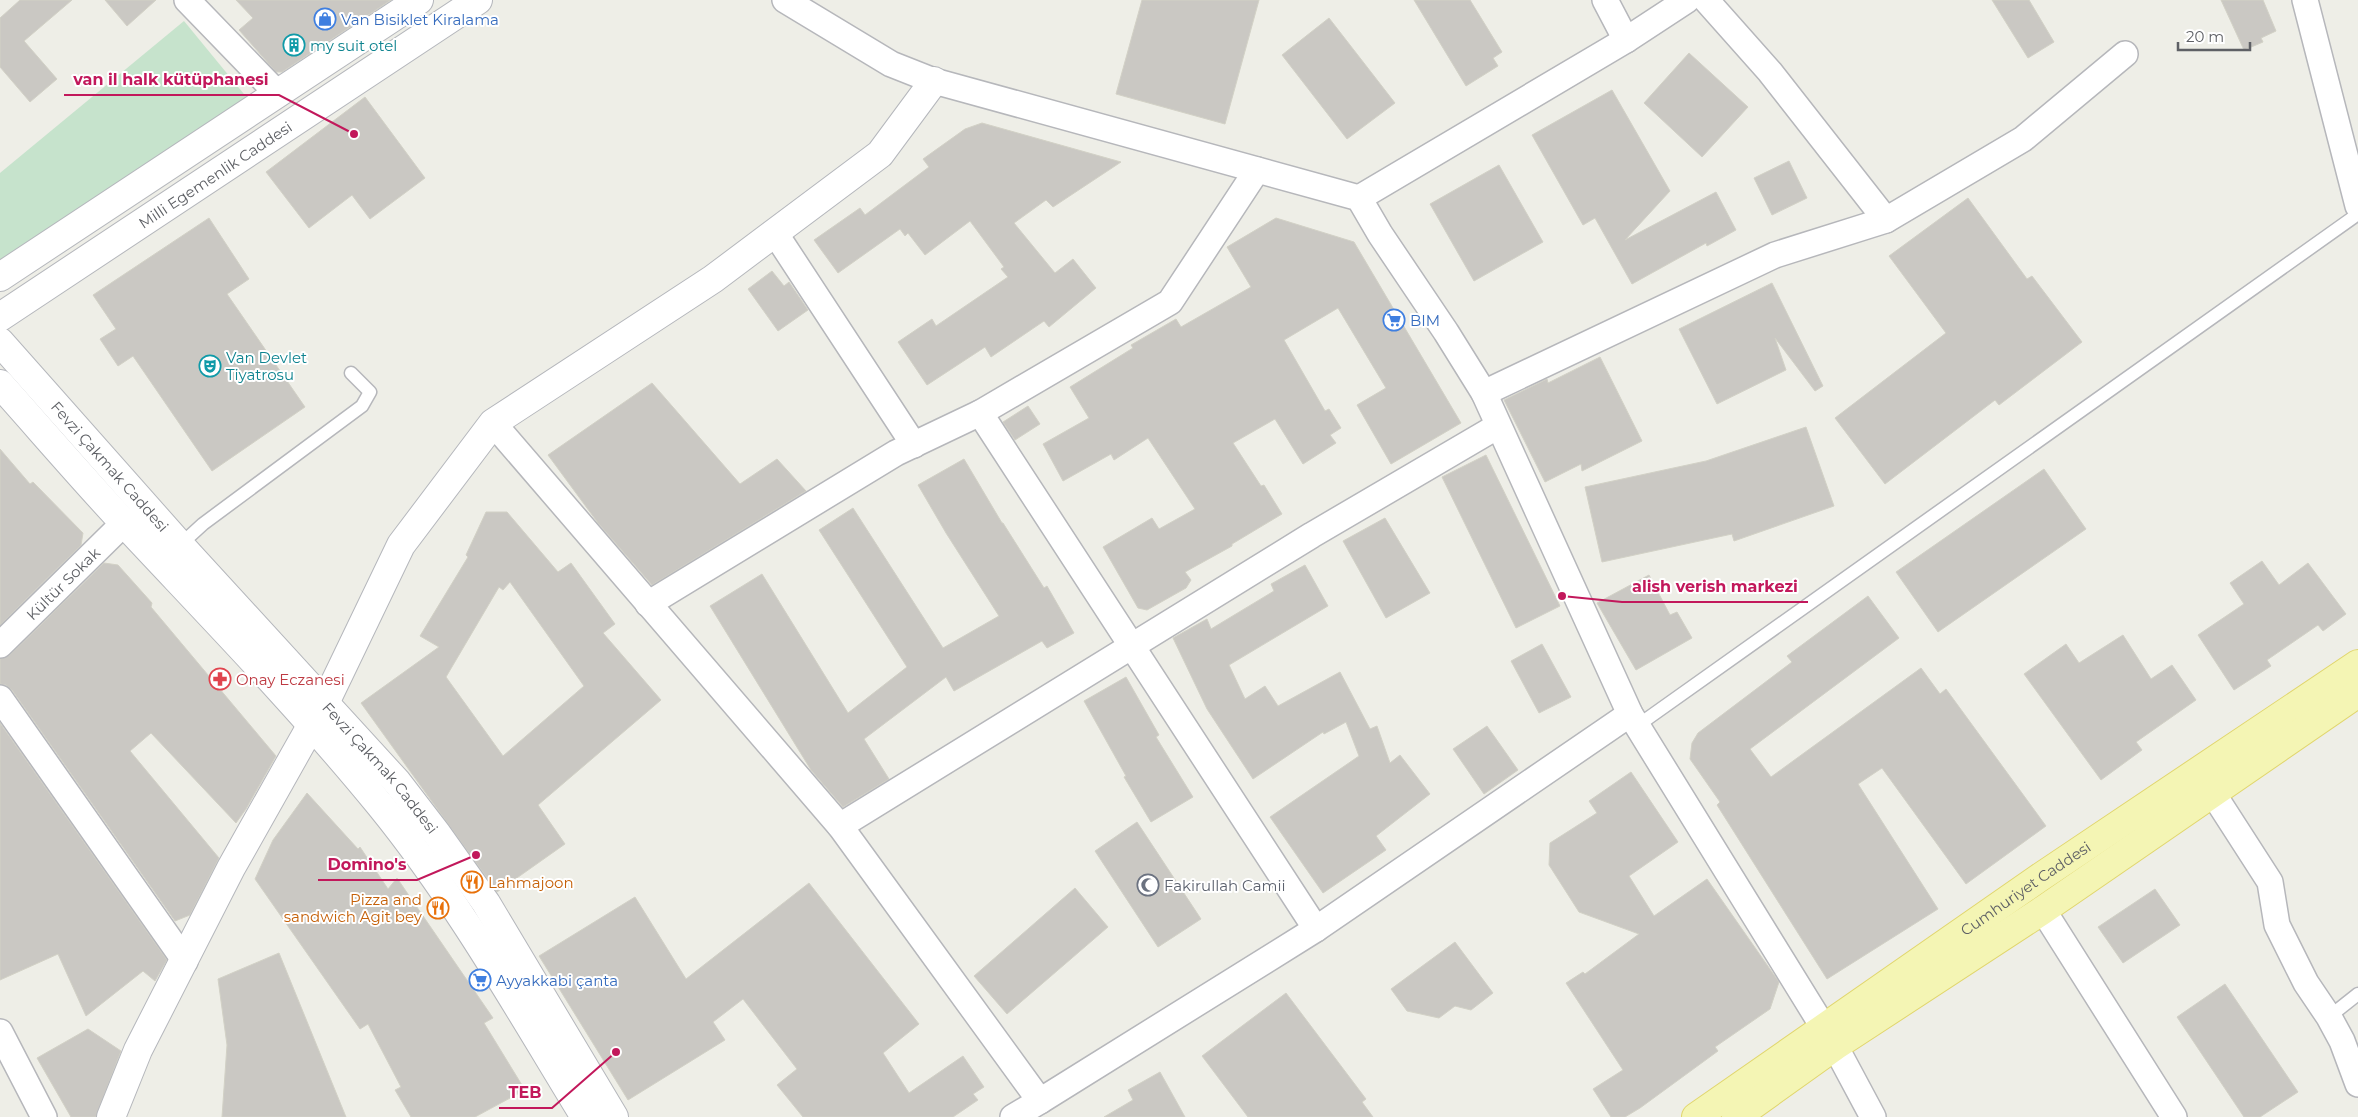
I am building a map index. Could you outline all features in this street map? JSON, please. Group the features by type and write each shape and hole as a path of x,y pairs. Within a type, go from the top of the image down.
{"main road":[{"name":"Cumhuriyet Caddesi","path":"1736,1117 1829,1037 2039,878 2358,664"},
{"name":"Cumhuriyet Caddesi","path":"1696,1117 2043,910 2358,693"}],"street":[{"path":"187,0 278,94"},
{"name":"Milli Egemenlik Caddesi","path":"0,277 419,0"},
{"name":"Milli Egemenlik Caddesi","path":"0,317 478,0"},
{"path":"785,0 891,64 934,81 1359,198 1380,234 1446,332 1484,393 1634,720 1829,1037 1873,1117"},
{"path":"1605,0 1626,40"},
{"path":"1359,198 1626,40 1687,0"},
{"path":"1706,0 1770,72 1886,220"},
{"path":"2305,0 2358,206"},
{"path":"1484,393 1775,255 1886,220 2023,139 2125,54"},
{"path":"325,703 401,545 493,423 713,279 880,154 934,81"},
{"path":"648,604 896,453 980,413 1170,302 1257,170"},
{"path":"775,232 914,444"},
{"name":"Fevzi Çakmak Caddesi","path":"0,342 180,545 397,782 443,842 486,904 614,1117"},
{"name":"Fevzi Çakmak Caddesi","path":"0,384 124,523 271,678 380,805 469,927 585,1117"},
{"path":"980,413 1131,648 1316,929"},
{"path":"493,423 840,826 1040,1101"},
{"path":"840,826 1312,535 1498,426"},
{"name":"Kültür Sokak","path":"0,645 124,523"},
{"path":"0,698 185,961"},
{"path":"1013,1117 1316,929 1634,720"},
{"path":"111,1117 138,1050 231,868 311,726"},
{"path":"2212,792 2270,882 2277,925 2306,983 2329,1017 2342,1041 2358,1084"},
{"path":"2043,910 2174,1117"},
{"path":"0,1032 44,1117"}],"lane":[{"path":"1634,720 2358,214"},
{"path":"180,545 203,524 362,406 370,392 351,373"},
{"path":"2329,1017 2358,994"}],"green space":[{"path":"184,21 248,99 0,264 0,173"}],"building":[{"path":"20,0 72,0 24,41 57,79 30,102 0,67 0,18"},
{"path":"105,0 156,0 127,26"},
{"name":"my suit otel","path":"236,0 391,0 282,72 276,72 239,30 253,18"},
{"path":"1142,0 1259,0 1225,124 1116,94"},
{"path":"1414,0 1470,0 1502,52 1493,58 1498,66 1466,86"},
{"path":"1992,0 2029,0 2054,42 2028,58"},
{"path":"2221,0 2263,0 2276,31 2261,38 2263,42 2244,50"},
{"path":"1329,18 1395,103 1347,139 1282,55"},
{"path":"1689,53 1748,107 1702,157 1644,103"},
{"path":"1612,90 1670,191 1625,240 1716,192 1736,230 1707,246 1706,243 1632,284 1595,218 1583,225 1532,135"},
{"path":"365,97 425,178 370,219 352,195 309,228 266,172"},
{"path":"982,123 1121,162 1053,207 1046,200 1014,223 1055,273 1073,259 1096,288 1049,327 1044,321 991,357 985,347 927,385 898,342 932,319 936,326 1008,277 1001,269 1004,267 970,221 925,255 908,233 905,236 900,229 838,273 814,240 860,208 865,215 929,167 923,159 965,129"},
{"path":"1789,161 1807,198 1772,215 1754,178"},
{"path":"1499,165 1543,242 1474,281 1430,204"},
{"path":"1968,198 2027,279 2032,276 2082,342 1999,405 1995,400 1885,484 1835,418 1946,333 1889,256"},
{"path":"209,218 249,279 227,294 305,407 212,471 133,356 118,366 100,339 116,329 93,295"},
{"path":"1276,218 1354,242 1461,423 1391,464 1357,405 1386,388 1338,308 1284,340 1325,411 1329,409 1341,428 1330,435 1336,443 1303,464 1275,419 1233,443 1261,486 1264,485 1282,514 1232,544 1232,546 1185,572 1191,580 1186,588 1147,610 1138,608 1103,547 1152,518 1159,529 1195,509 1148,438 1114,460 1111,454 1063,481 1043,444 1089,418 1070,387 1133,348 1131,345 1176,319 1181,327 1251,287 1227,247"},
{"path":"772,271 784,286 789,282 808,310 778,331 748,289"},
{"path":"1772,283 1823,386 1815,391 1775,338 1786,370 1717,404 1679,329"},
{"path":"1600,357 1642,441 1582,471 1581,464 1545,482 1504,400 1547,379 1548,383"},
{"path":"652,383 740,484 777,459 806,491 652,585 598,523 548,455"},
{"path":"1028,406 1040,424 1015,440 1003,422"},
{"path":"1806,427 1834,506 1734,541 1732,534 1602,562 1585,487 1706,461"},
{"path":"0,449 30,484 33,482 83,533 81,545 0,625"},
{"path":"1486,455 1560,606 1516,628 1442,477"},
{"path":"964,459 1044,588 1047,586 1074,633 1047,648 1042,641 954,691 946,677 864,739 889,779 843,807 811,770 710,606 762,574 848,713 907,667 819,530 853,508 943,648 999,616 918,485"},
{"path":"2044,469 2086,529 1938,632 1896,572"},
{"path":"486,512 507,512 558,572 571,563 615,624 603,633 661,700 538,805 565,844 497,892 361,703 439,647 420,636 468,557 466,555","holes":["510,582 584,686 503,756 446,677 499,587 503,590"]},
{"path":"1385,518 1430,593 1386,618 1343,541"},
{"path":"2262,561 2279,585 2308,563 2346,614 2323,631 2318,625 2267,660 2271,666 2234,690 2198,635 2244,604 2230,583"},
{"path":"104,563 118,565 152,603 151,607 276,756 236,823 151,733 130,751 219,858 190,915 175,921 12,690 6,685 0,684 0,659 10,655"},
{"path":"1305,565 1328,606 1229,665 1245,699 1265,686 1278,706 1340,672 1370,729 1377,726 1390,763 1400,755 1430,794 1376,836 1386,850 1323,893 1270,817 1359,756 1346,722 1324,734 1323,732 1253,779 1207,709 1173,638 1207,619 1211,629 1274,591 1271,584"},
{"path":"1649,575 1670,615 1677,612 1692,638 1636,670 1597,603"},
{"path":"1868,596 1899,638 1750,749 1771,777 1921,668 1940,694 1946,689 2046,826 1966,884 1882,768 1858,784 1938,909 1827,979 1717,805 1720,802 1690,759 1692,743 1698,733 1792,662 1787,656"},
{"path":"2123,635 2151,679 2172,665 2196,700 2136,742 2142,750 2101,780 2024,674 2066,644 2079,663"},
{"path":"1542,644 1571,697 1539,713 1511,661"},
{"path":"1126,677 1159,735 1156,737 1193,797 1151,822 1124,777 1126,776 1084,701"},
{"path":"0,723 167,960 155,981 143,971 86,1016 58,954 0,980"},
{"path":"1487,726 1518,770 1484,794 1453,749"},
{"path":"1631,772 1678,842 1629,876 1654,916 1707,879 1779,982 1770,1009 1715,1047 1718,1051 1640,1108 1625,1117 1611,1117 1593,1089 1623,1070 1566,983 1583,972 1585,974 1639,934 1579,912 1549,865 1550,843 1597,813 1589,801"},
{"path":"307,793 358,849 360,847 388,889 397,878 493,1018 484,1023 525,1090 475,1117 411,1117 395,1090 401,1087 368,1024 360,1029 255,879 273,840"},
{"name":"Fakirullah Camii","path":"1137,822 1201,919 1158,947 1095,851"},
{"path":"809,883 919,1024 883,1053 909,1093 963,1056 984,1087 973,1094 978,1100 953,1117 803,1117 777,1085 797,1069 743,999 713,1022 725,1040 628,1100 539,956 635,897 686,979"},
{"path":"1075,888 1108,927 1007,1014 974,976"},
{"path":"2155,889 2180,925 2123,963 2098,927"},
{"path":"1455,942 1493,993 1471,1010 1455,1006 1439,1018 1407,1011 1391,989"},
{"path":"279,953 346,1117 222,1117 227,1045 218,979"},
{"path":"2225,984 2298,1092 2260,1117 2244,1117 2177,1017"},
{"path":"1286,993 1366,1099 1362,1102 1373,1117 1248,1117 1202,1056"},
{"path":"88,1029 121,1051 96,1117 71,1117 37,1058"},
{"path":"1160,1072 1185,1117 1104,1117 1133,1100 1128,1090"}],"place":[{"name":"Van Bisiklet Kiralama","path":"325,19"},
{"name":"my suit otel","path":"294,45"},
{"name":"van il halk kütüphanesi","path":"354,134"},
{"name":"BIM","path":"1394,320"},
{"name":"Van Devlet Tiyatrosu","path":"210,366"},
{"name":"alish verish markezi","path":"1562,596"},
{"name":"Onay Eczanesi","path":"220,679"},
{"name":"Domino's","path":"476,855"},
{"name":"Lahmajoon","path":"472,882"},
{"name":"Fakirullah Camii","path":"1148,885"},
{"name":"Pizza and sandwich Agit bey","path":"438,908"},
{"name":"Ayyakkabi çanta","path":"480,980"},
{"name":"TEB","path":"616,1052"}]}
